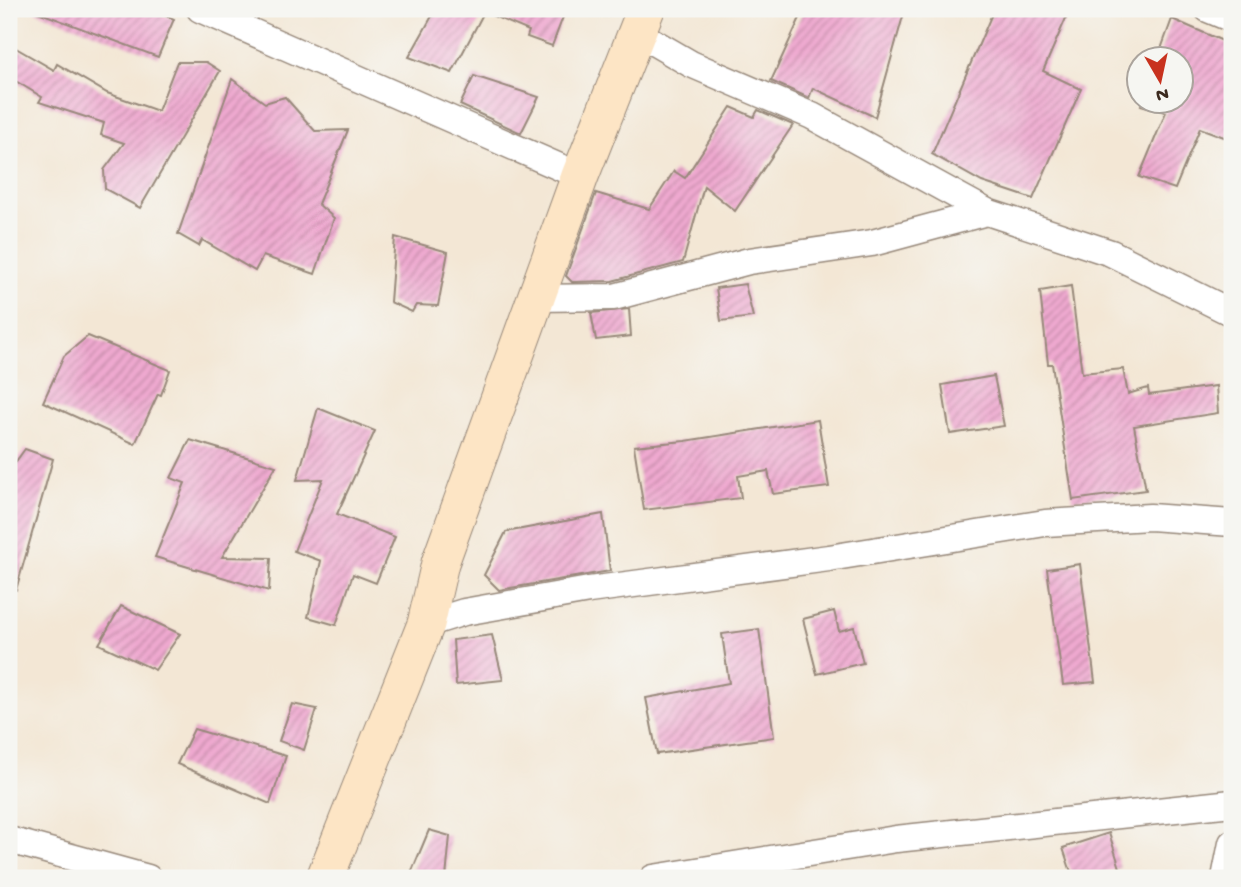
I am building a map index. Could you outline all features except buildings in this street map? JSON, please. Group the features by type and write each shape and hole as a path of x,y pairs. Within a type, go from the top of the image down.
{"main road":[{"path":"325,878 426,624 440,563 580,176 641,21"}],"street":[{"path":"200,9 580,176"},
{"path":"1208,9 1232,19"},
{"path":"641,21 691,64 812,116 988,212 1111,253 1232,313"},
{"path":"535,298 614,297 749,261 872,243 988,212"},
{"path":"426,624 464,612 589,590 829,558 1045,523 1150,517 1232,523"},
{"path":"653,878 896,839 1232,803"},
{"path":"9,840 148,878"},
{"path":"1226,878 1232,843"}]}
